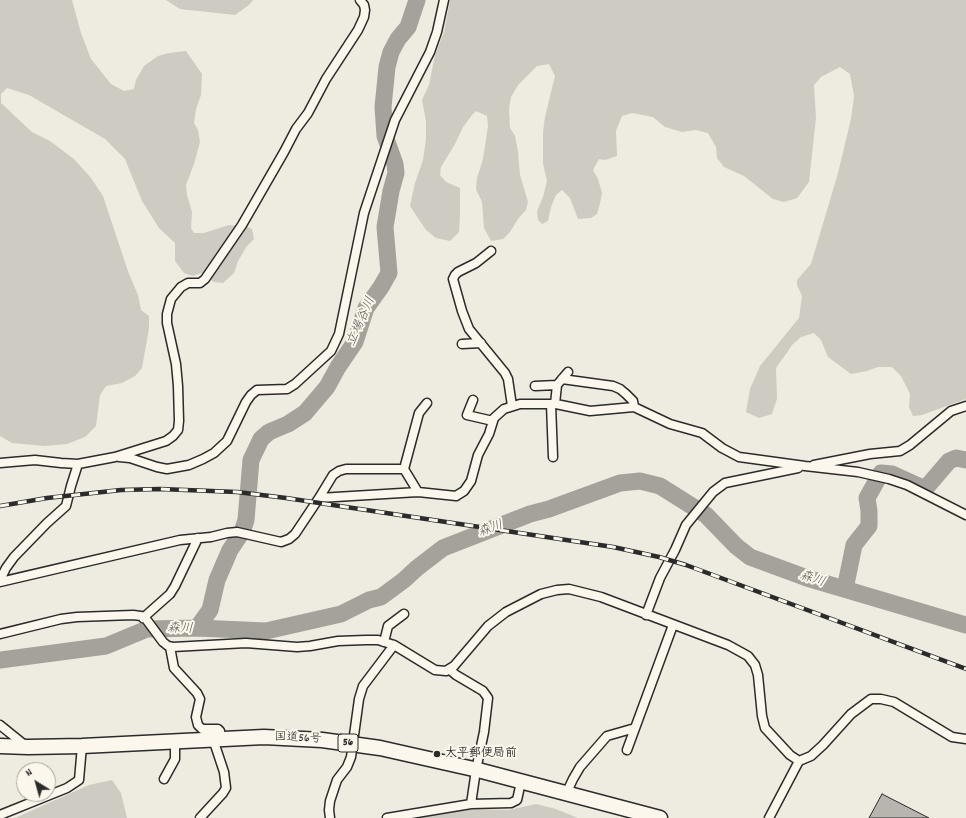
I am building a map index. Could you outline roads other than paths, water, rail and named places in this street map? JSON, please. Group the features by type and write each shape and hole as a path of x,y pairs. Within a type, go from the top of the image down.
{"highway":[{"name":"国道56号","path":"0,746 82,746 264,737 300,738 380,748 476,770 660,818"}],"street":[{"path":"0,463 34,460 78,464 115,457 166,441 174,436 178,430 178,386 176,364 167,323 167,314 171,299 181,287 188,283 200,283 205,279 242,225 296,129 308,113 326,79 358,30 364,18 365,10 364,5 360,0"},
{"path":"115,457 130,458 157,468 167,469 189,465 203,459 214,453 227,441 251,395 257,390 287,389 295,384 331,352 339,334 364,213 395,120 430,52 437,32 444,0"},
{"path":"491,251 476,263 458,272 453,279 469,329 505,373 508,379 512,406"},
{"path":"462,344 481,343"},
{"path":"554,457 553,404 559,382 568,372"},
{"path":"535,386 559,382 613,386 620,389 633,401 634,407"},
{"path":"473,400 467,415 493,421"},
{"path":"418,492 404,469 419,413 427,404"},
{"path":"318,498 418,492 456,496 464,491 471,481 478,455 493,421 498,414 512,406 520,404 553,404 590,412 634,407 670,424 702,433 710,437 722,448 739,457 858,472 889,479 907,485 966,515"},
{"path":"646,615 660,578 676,550 682,533 713,492 725,483 870,454 900,451 910,445 952,411 966,406"},
{"path":"0,581 6,568 14,557 66,506 78,464"},
{"path":"0,581 180,540 237,532 281,542 289,539 295,534 333,475 339,471 346,469 404,469"},
{"path":"143,618 170,594 176,586 198,538"},
{"path":"0,634 61,619 133,615 143,618 163,642 170,647 246,643 297,647 338,641 378,640 394,645 435,670 446,671 454,666 488,626 506,612 541,594 569,589 601,597 728,645 748,656 758,675 762,716 765,728 790,755 799,761"},
{"path":"384,642 388,626 404,614"},
{"path":"627,750 673,625"},
{"path":"330,818 330,801 337,780 347,767 352,757 359,700 363,686 394,645"},
{"path":"170,647 174,668 197,692 200,699 196,717 198,725 202,729 218,729 220,731 217,739 226,788 200,818"},
{"path":"449,669 456,675 483,691 488,698 484,732 471,804"},
{"path":"769,818 799,761 812,756 851,714 870,699 881,699 894,702 952,737 966,739"},
{"path":"0,725 28,747"},
{"path":"566,794 580,767 607,736 635,728"},
{"path":"164,779 176,754 175,741"},
{"path":"0,815 67,788 79,780 82,746"},
{"path":"387,818 471,804 511,803 517,800 521,782"}],"waterway":[{"name":"立場谷川","path":"197,628 210,610 217,580 230,550 242,532 246,520 251,460 261,439 269,432 288,424 305,413 327,387 338,367 355,342 366,308 389,273 385,227 391,191 396,173 395,164 385,136 383,107 387,67 391,52 398,39 408,27 417,0"},
{"path":"845,589 854,545 869,526 867,498 881,473 892,474 925,489 949,461 956,458 966,460"},
{"name":"森川","path":"0,660 106,646 147,629 197,628 266,631 341,614 369,600 381,597 443,548 530,514 549,509 620,483 640,481 660,486 706,515 736,546 750,557 807,578 966,625"}],"railway":[{"path":"0,506 47,498 121,490 160,489 237,492 613,547 659,557 686,565 966,669"}],"place":[{"name":"大平郵便局前","path":"437,754"}]}
